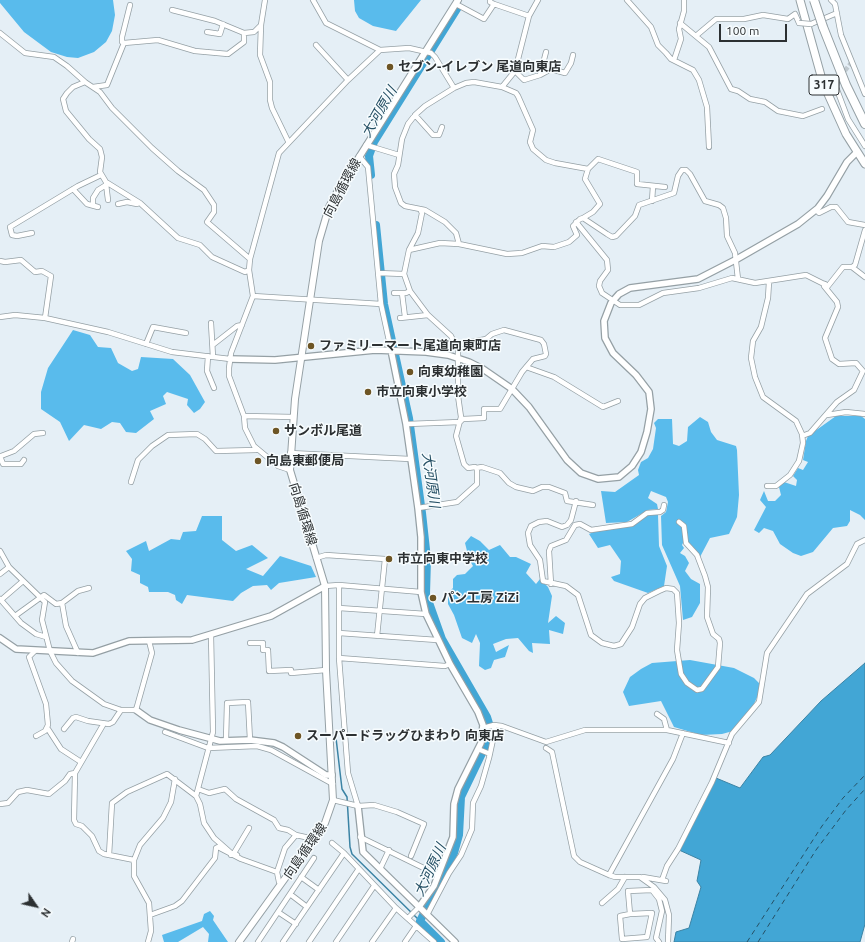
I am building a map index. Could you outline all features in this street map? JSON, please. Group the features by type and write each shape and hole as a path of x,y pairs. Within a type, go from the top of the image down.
{"highway":[{"name":"317","path":"800,0 823,83 836,115 865,164"},
{"path":"814,0 846,85 865,124"}],"main road":[{"name":"向島循環線","path":"239,942 314,839 336,801 332,775 326,670 325,586 290,470 290,453 294,417 309,299 319,241 324,222 336,194 359,156 370,146 457,2"}],"street":[{"path":"266,0 261,25 260,55 270,82 270,100 272,108 288,141"},
{"path":"313,0 326,22 380,50 409,48 426,51 435,57 454,88"},
{"path":"490,0 490,2 494,4 529,16"},
{"path":"502,87 515,71 529,16 538,0"},
{"path":"627,0 651,27 658,45 674,60 690,67 699,80 708,107 709,147"},
{"path":"674,60 681,39 679,29 684,11 684,0"},
{"path":"831,0 835,4 841,35 865,94"},
{"path":"457,2 484,19 494,4"},
{"path":"93,87 107,85 124,43 122,42 122,37 130,5"},
{"path":"172,10 223,24 244,33 254,32 261,25"},
{"path":"697,35 716,19 744,19 763,15 788,20 795,14 799,23 811,24 837,13"},
{"path":"680,23 697,35 709,47 731,89 738,91 750,99 765,102 778,110 803,116 822,109"},
{"path":"207,32 220,34 223,24"},
{"path":"0,33 25,53 54,57 100,92 112,108 152,148 178,171 204,190 214,205 214,212 207,222 250,259"},
{"path":"124,43 158,40 195,51 228,54 244,42 244,33"},
{"path":"316,46 348,80"},
{"path":"290,470 278,466 256,450 245,428 244,416 229,376 230,359 253,296 249,270 250,259 279,153 288,141 380,50"},
{"path":"540,75 546,52"},
{"path":"515,71 524,80 540,75 551,69 565,73 568,72 573,55"},
{"path":"838,81 836,87 848,119 865,146"},
{"path":"85,82 73,87 67,93 63,100 64,107 85,135 100,149 102,157 101,175 106,183 108,200"},
{"path":"459,244 456,234 446,222 425,210 404,206 401,203 395,187 394,174 398,165 399,155 408,124 425,106 454,88 466,83 474,82 502,87 516,93 534,130 530,142 532,149 546,160 588,169"},
{"path":"415,115 433,135 439,135 442,127"},
{"path":"370,146 399,155"},
{"path":"0,317 15,315 45,318 108,332 172,352 230,359 264,361 354,351 391,350 426,352 459,359 483,369 512,389 529,407 567,460 581,473 598,479 611,479 624,473 632,466 640,452 648,432 651,409 649,392 636,375 613,352 605,338 604,322 613,301 619,294 630,288 698,279 737,259 807,218 816,210 827,196 847,162 857,152"},
{"path":"359,156 368,167 381,304 406,424 418,508 421,537 421,592 426,614 437,640 485,727 481,743 458,789 454,804 453,837 434,886 418,908 408,918"},
{"path":"409,250 440,243 459,244 507,254 522,253 542,246 554,247 569,242 577,235 573,226 576,222 594,212 600,204 584,179 588,169 598,160 613,163 627,170 637,172 636,184 665,187"},
{"path":"583,218 612,237 616,236 635,216 639,205 674,193 678,176 682,170 686,170 690,174 702,198 723,208 726,218 727,236 737,259 738,279"},
{"path":"32,233 17,236 12,235 10,227 73,189 101,175"},
{"path":"106,183 140,203 178,238 200,245 212,257 245,272 249,270"},
{"path":"73,189 87,204 95,206 93,198 98,190 106,183"},
{"path":"652,201 653,186"},
{"path":"118,204 140,203"},
{"path":"816,210 819,213 832,207 836,207 848,222 865,225"},
{"path":"420,209 422,213 422,221 409,250 404,274 410,291 428,315 451,336 455,345 459,359 458,396 462,417 456,436 464,464 468,468 482,467 500,473 516,488 533,491 542,487 557,489 565,493 567,501 576,501 593,505"},
{"path":"576,222 607,260 608,270 600,281 599,286 602,293 620,306 639,305 663,293 699,288 725,279 738,279 755,283 806,275 828,286 843,267 852,267 865,277"},
{"path":"852,267 855,264 865,230"},
{"path":"0,261 5,262 21,260 35,272 42,271 51,276 45,318"},
{"path":"378,273 404,274"},
{"path":"767,486 776,486 795,468 802,452 802,436 796,421 763,397 751,358 753,341 762,327 768,298 769,282"},
{"path":"802,436 810,433 837,402 854,390 863,372 856,363 839,364 832,359 825,338 838,307 837,302 824,286 825,284"},
{"path":"394,293 410,291"},
{"path":"402,293 402,317 428,315"},
{"path":"253,296 381,304"},
{"path":"211,323 214,344 207,371 214,388"},
{"path":"214,344 237,326 242,325"},
{"path":"146,344 153,327 186,333"},
{"path":"410,423 460,422 463,419 484,418 484,409 500,409 533,358 545,356 546,354 544,344 541,340 504,330 492,334 486,339 455,345"},
{"path":"526,367 554,377 602,408 618,401"},
{"path":"827,415 846,412 865,414"},
{"path":"244,416 294,417"},
{"path":"24,460 20,464 3,464 1,456 14,451 34,434 43,433"},
{"path":"131,482 138,460 152,446 168,435 197,434 205,439 216,451 256,450"},
{"path":"290,453 410,459"},
{"path":"418,508 457,502 477,484 476,468"},
{"path":"576,501 571,520 567,525 562,527 547,521 539,522 531,526 528,533 530,545 540,560 543,581 551,584 566,586 578,595 591,635 602,643 614,646 622,644 632,628 640,604 645,598 659,590 666,588 673,589 676,593 679,623 677,650 681,674 687,683 697,690 702,689 718,667 720,643 719,639 713,634 707,617 708,587 705,576 697,555 686,543 684,526 679,522"},
{"path":"551,584 549,551 551,546 566,540 575,525 580,524 591,530 632,524 647,513 660,512 663,510 664,506"},
{"path":"546,748 552,752 574,856 580,862 609,875 664,880 667,866 678,849 712,782 732,734 759,702 767,654 807,594 847,564 857,544 865,540"},
{"path":"0,551 9,567 43,599 46,605 42,620 50,651 56,663 72,680 104,704 121,710 136,710 150,720 211,738 226,740 262,740 283,747 326,774 332,775"},
{"path":"316,558 326,555 385,559 377,636"},
{"path":"0,574 9,567"},
{"path":"23,581 0,600 21,624 46,637"},
{"path":"0,638 16,649 93,653 128,641 192,640 211,635 271,616 325,586 339,585 421,592"},
{"path":"339,585 339,658 348,773 356,805 363,852 454,942"},
{"path":"15,616 39,596 44,595 56,604 62,603 78,591 89,588"},
{"path":"62,603 66,626 78,653"},
{"path":"338,608 426,614"},
{"path":"339,633 437,640"},
{"path":"196,796 213,732 211,635"},
{"path":"136,710 152,654 149,641"},
{"path":"250,643 263,643 263,650 268,650 269,671 291,670 291,673 326,670"},
{"path":"35,651 29,657 47,709 46,718 48,729 61,749 81,762"},
{"path":"339,658 445,666 450,664"},
{"path":"226,740 227,703 234,702 248,702 250,740"},
{"path":"64,729 73,718 76,717 103,724 113,722 121,710"},
{"path":"656,714 664,719 667,730"},
{"path":"103,724 75,773 74,820 76,824 82,826 92,836 99,851 108,855 134,860"},
{"path":"485,727 494,725 502,726 546,742 585,730 667,730 683,732 729,743"},
{"path":"427,915 449,873 461,855 472,829 473,804 481,786 494,735 494,725"},
{"path":"36,736 48,729"},
{"path":"165,732 208,748 257,746 271,750 333,784"},
{"path":"609,875 673,759 683,732"},
{"path":"478,749 488,754"},
{"path":"0,804 8,803 18,792 27,790 48,794 65,781 70,774 75,773"},
{"path":"108,855 112,803 127,792 167,774 196,796 200,804 204,823 214,838 231,852 231,855"},
{"path":"148,942 151,932 149,903 134,876 134,860 140,845 163,818 171,802 175,779"},
{"path":"198,789 209,793 225,789 236,799 270,817 279,828 288,830 296,835 314,839"},
{"path":"336,801 356,805 374,805 397,812 424,824 412,856"},
{"path":"241,859 234,853 249,828"},
{"path":"281,884 279,882 277,872 285,848 296,835"},
{"path":"360,837 438,875"},
{"path":"332,843 344,853 358,870 396,908 434,942"},
{"path":"150,915 175,906 182,901 215,858 216,848 218,847 231,855 277,872"},
{"path":"380,869 388,850"},
{"path":"283,942 344,853"},
{"path":"258,942 314,858"},
{"path":"309,942 358,870"},
{"path":"301,877 319,890"},
{"path":"602,903 618,889 625,877"},
{"path":"640,877 654,887 665,900 669,915 668,942"},
{"path":"336,942 374,886"},
{"path":"434,886 441,890"},
{"path":"630,914 628,891 652,890 659,899 662,911 656,938 659,942"},
{"path":"290,894 307,907"},
{"path":"372,942 396,908"},
{"path":"278,912 296,924"},
{"path":"652,913 647,937 622,939 620,916 630,914 652,913"},
{"path":"405,942 416,926"}],"shaded area":[{"path":"0,0 113,0 115,15 112,31 106,42 94,52 78,58 67,57 51,52 24,32 0,3"},
{"path":"354,0 421,0 396,31 373,26 359,18 355,11"},
{"path":"73,330 90,335 98,347 111,348 118,363 132,371 138,369 141,357 173,359 190,375 205,402 200,409 194,413 187,405 188,399 167,392 163,396 166,404 150,411 154,419 136,433 126,432 120,423 112,422 101,429 84,425 69,441 60,422 41,409 41,392 48,368"},
{"path":"836,416 861,416 865,419 865,520 860,515 850,510 850,521 847,526 833,528 813,552 801,556 793,553 780,544 773,531 764,528 759,533 754,530 766,507 760,500 764,491 768,501 775,501 781,495 779,487 784,482 796,486 797,480 793,476 798,468 803,470 808,462 803,460 808,436"},
{"path":"700,417 708,422 711,432 717,440 736,446 739,495 737,517 729,534 710,538 700,557 684,541 682,545 684,548 680,553 685,556 689,563 685,571 691,579 700,584 700,603 692,617 683,620 680,586 662,545 661,516 666,512 668,502 666,497 651,491 648,498 657,504 658,509 648,510 627,522 606,523 601,491 615,492 639,475 638,470 641,462 648,458 653,449 656,428 654,423 658,419 672,419 673,444 679,446 687,441 688,427"},
{"path":"647,515 658,515 659,546 667,566 664,586 648,593 614,581 611,577 620,574 621,561 610,545 598,548 589,534 598,530 635,525"},
{"path":"202,516 222,516 222,540 236,551 252,545 268,558 246,569 263,576 280,556 311,566 316,577 279,583 271,590 267,585 253,586 241,593 233,601 187,595 182,604 176,600 175,595 168,592 149,592 148,587 140,583 140,575 131,571 132,559 126,551 146,541 149,551 171,539 180,540 183,532 196,531"},
{"path":"471,536 480,541 489,550 500,545 510,557 516,557 531,564 526,573 536,584 540,579 548,587 552,596 548,623 556,616 565,623 563,634 549,630 550,644 532,643 533,653 529,651 518,638 506,639 493,644 496,652 509,645 505,657 494,660 491,668 485,670 479,666 480,643 476,634 472,643 462,638 454,615 448,604 448,593 453,588 453,579 457,575 465,574 473,566 469,559 465,543"},
{"path":"690,660 734,668 754,678 759,683 760,691 753,706 733,731 722,734 701,735 674,727 661,701 629,706 623,692 630,677 652,663"},
{"path":"865,663 865,924 860,942 674,942 676,932 689,928 701,887 697,881 701,860 679,850 716,778 740,788 763,757 770,755 821,701"},
{"path":"210,911 214,916 213,920 228,942 208,942 209,934 203,927 178,942 164,942 162,935 202,921 204,914"}],"waterway":[{"name":"大河原川","path":"371,175 369,156 374,142 457,9"},
{"name":"大河原川","path":"376,225 384,304 409,418 422,513 427,559 426,594 442,639 487,717 491,730 488,741 461,797 459,835 454,853 420,921 441,942"},
{"path":"336,738 342,789 347,797 350,847 352,854 420,921"}],"ferry route":[{"path":"747,942 822,826 843,798 865,775"},
{"path":"758,942 816,850 846,810 865,789"}],"tunnel":[{"path":"837,81 851,63"}],"place":[{"name":"セブン-イレブン 尾道向東店","path":"390,67"},
{"name":"ファミリーマート尾道向東町店","path":"311,346"},
{"name":"向東幼稚園","path":"410,372"},
{"name":"市立向東小学校","path":"368,392"},
{"name":"サンボル尾道","path":"276,431"},
{"name":"向島東郵便局","path":"258,461"},
{"name":"市立向東中学校","path":"389,559"},
{"name":"パン工房 ZiZi","path":"433,598"},
{"name":"スーパードラッグひまわり 向東店","path":"298,736"}]}
